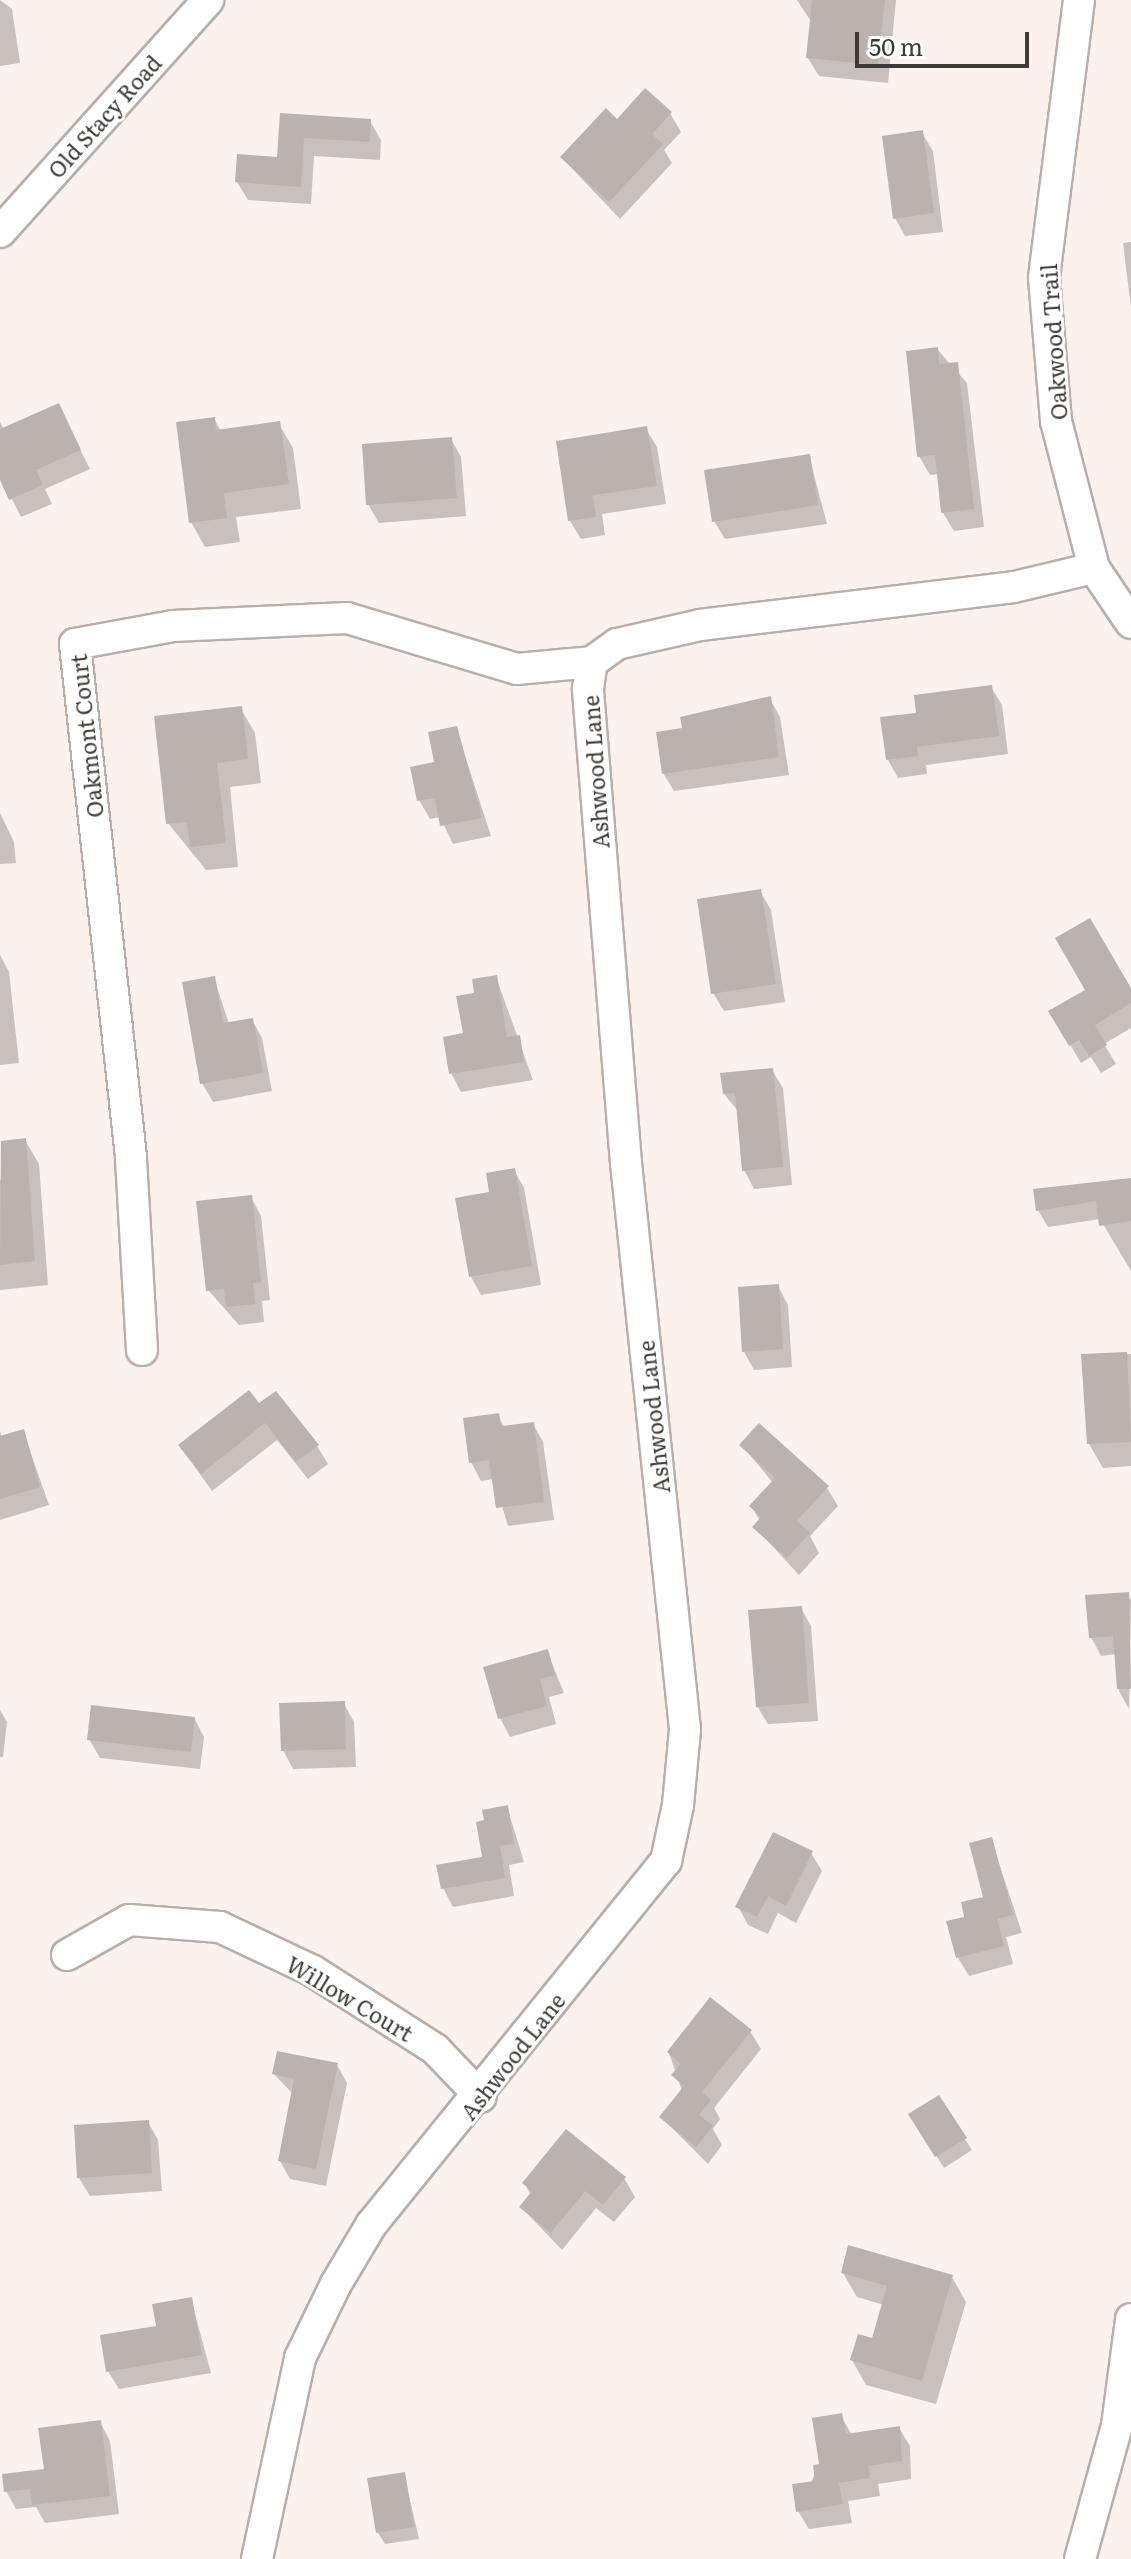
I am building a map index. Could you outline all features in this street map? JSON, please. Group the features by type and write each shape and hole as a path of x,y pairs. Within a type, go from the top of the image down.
{"street":[{"name":"Old Stacy Road","path":"0,232 208,0"},
{"name":"Oakwood Trail","path":"1079,0 1044,278 1056,421 1094,568 1131,623"},
{"name":"Ashwood Lane","path":"257,2559 300,2358 336,2284 371,2225 481,2097 666,1861 685,1729 626,1163 588,689 592,662 617,644 700,625 1014,587 1094,568"},
{"name":"Oakmont Court","path":"142,1350 131,1157 75,644 173,626 347,618 517,669 592,662"},
{"name":"Willow Court","path":"67,1955 129,1920 220,1927 313,1971 423,2041 481,2097"},
{"path":"1080,2559 1117,2426 1131,2319"}],"building":[{"path":"812,0 885,0 878,65 806,58"},
{"path":"645,88 672,112 652,134 663,144 609,202 560,157 606,108 617,119"},
{"path":"280,113 371,119 370,142 304,138 301,187 235,182 237,154 277,157"},
{"path":"923,130 934,213 893,219 882,136"},
{"path":"938,347 939,364 958,362 974,509 941,513 935,455 917,457 906,351"},
{"path":"59,403 81,450 36,470 43,485 9,500 0,480 0,429"},
{"path":"215,417 216,430 280,421 289,484 224,493 227,518 189,523 176,422"},
{"path":"647,426 657,486 593,495 596,517 568,521 556,441"},
{"path":"452,437 457,498 366,505 362,444"},
{"path":"810,454 818,505 712,522 704,470"},
{"path":"992,685 999,736 917,747 918,756 886,760 880,717 916,713 914,695"},
{"path":"771,696 779,757 662,774 656,732 682,728 680,717"},
{"path":"242,706 248,759 217,763 226,843 190,847 187,822 166,824 154,716"},
{"path":"457,726 482,818 440,826 435,798 417,801 410,767 434,762 428,732"},
{"path":"761,889 776,984 711,994 697,899"},
{"path":"1090,918 1131,988 1131,1003 1095,1025 1107,1045 1089,1056 1079,1040 1069,1046 1048,1011 1085,990 1055,938"},
{"path":"497,975 507,1037 520,1035 524,1062 449,1074 443,1037 463,1033 456,996 474,993 472,979"},
{"path":"215,976 223,1023 253,1018 263,1073 200,1084 182,982"},
{"path":"773,1068 783,1167 742,1171 735,1093 723,1094 720,1073"},
{"path":"26,1138 35,1261 0,1265 1,1141"},
{"path":"515,1168 532,1266 469,1277 455,1198 489,1192 486,1173"},
{"path":"1131,1178 1131,1221 1099,1226 1096,1201 1036,1211 1033,1189"},
{"path":"252,1195 261,1282 253,1283 255,1304 226,1307 224,1289 206,1291 196,1201"},
{"path":"779,1284 783,1349 742,1352 738,1287"},
{"path":"1127,1352 1131,1442 1087,1444 1081,1354"},
{"path":"249,1390 259,1403 276,1391 319,1445 296,1462 265,1423 201,1474 178,1445"},
{"path":"499,1413 501,1426 534,1422 544,1502 496,1508 489,1460 469,1463 463,1418"},
{"path":"759,1423 829,1486 797,1521 810,1533 787,1558 752,1527 761,1517 749,1506 775,1478 739,1445"},
{"path":"24,1429 40,1487 0,1499 0,1436"},
{"path":"1129,1592 1131,1689 1117,1689 1113,1636 1089,1638 1085,1595"},
{"path":"802,1606 809,1703 756,1707 748,1610"},
{"path":"548,1649 555,1675 540,1679 547,1706 498,1719 483,1667"},
{"path":"345,1701 346,1749 281,1751 279,1703"},
{"path":"91,1705 195,1717 191,1752 87,1740"},
{"path":"508,1805 514,1844 500,1846 505,1878 441,1889 436,1865 482,1857 476,1822 484,1820 482,1810"},
{"path":"773,1832 813,1851 786,1906 768,1896 757,1917 735,1907"},
{"path":"992,1837 1013,1915 997,1919 1004,1946 956,1958 946,1921 964,1917 961,1902 983,1897 969,1843"},
{"path":"710,1997 752,2030 702,2092 711,2100 699,2115 713,2126 696,2147 659,2117 684,2086 671,2075 681,2064 667,2052"},
{"path":"277,2051 338,2063 316,2169 278,2161 294,2079 272,2074"},
{"path":"939,2095 967,2138 935,2157 908,2114"},
{"path":"149,2120 152,2173 77,2178 74,2125"},
{"path":"566,2129 626,2177 603,2205 585,2191 551,2233 519,2207 532,2191 522,2183"},
{"path":"848,2245 953,2275 922,2381 850,2360 858,2334 872,2338 887,2286 841,2273"},
{"path":"192,2297 202,2355 106,2372 100,2335 156,2326 152,2304"},
{"path":"842,2413 846,2434 900,2426 902,2461 868,2466 870,2478 839,2483 843,2504 796,2512 792,2484 815,2481 813,2465 819,2464 812,2418"},
{"path":"101,2420 110,2496 32,2505 30,2489 4,2492 2,2474 44,2469 38,2428"},
{"path":"405,2472 414,2527 376,2533 367,2478"}]}
